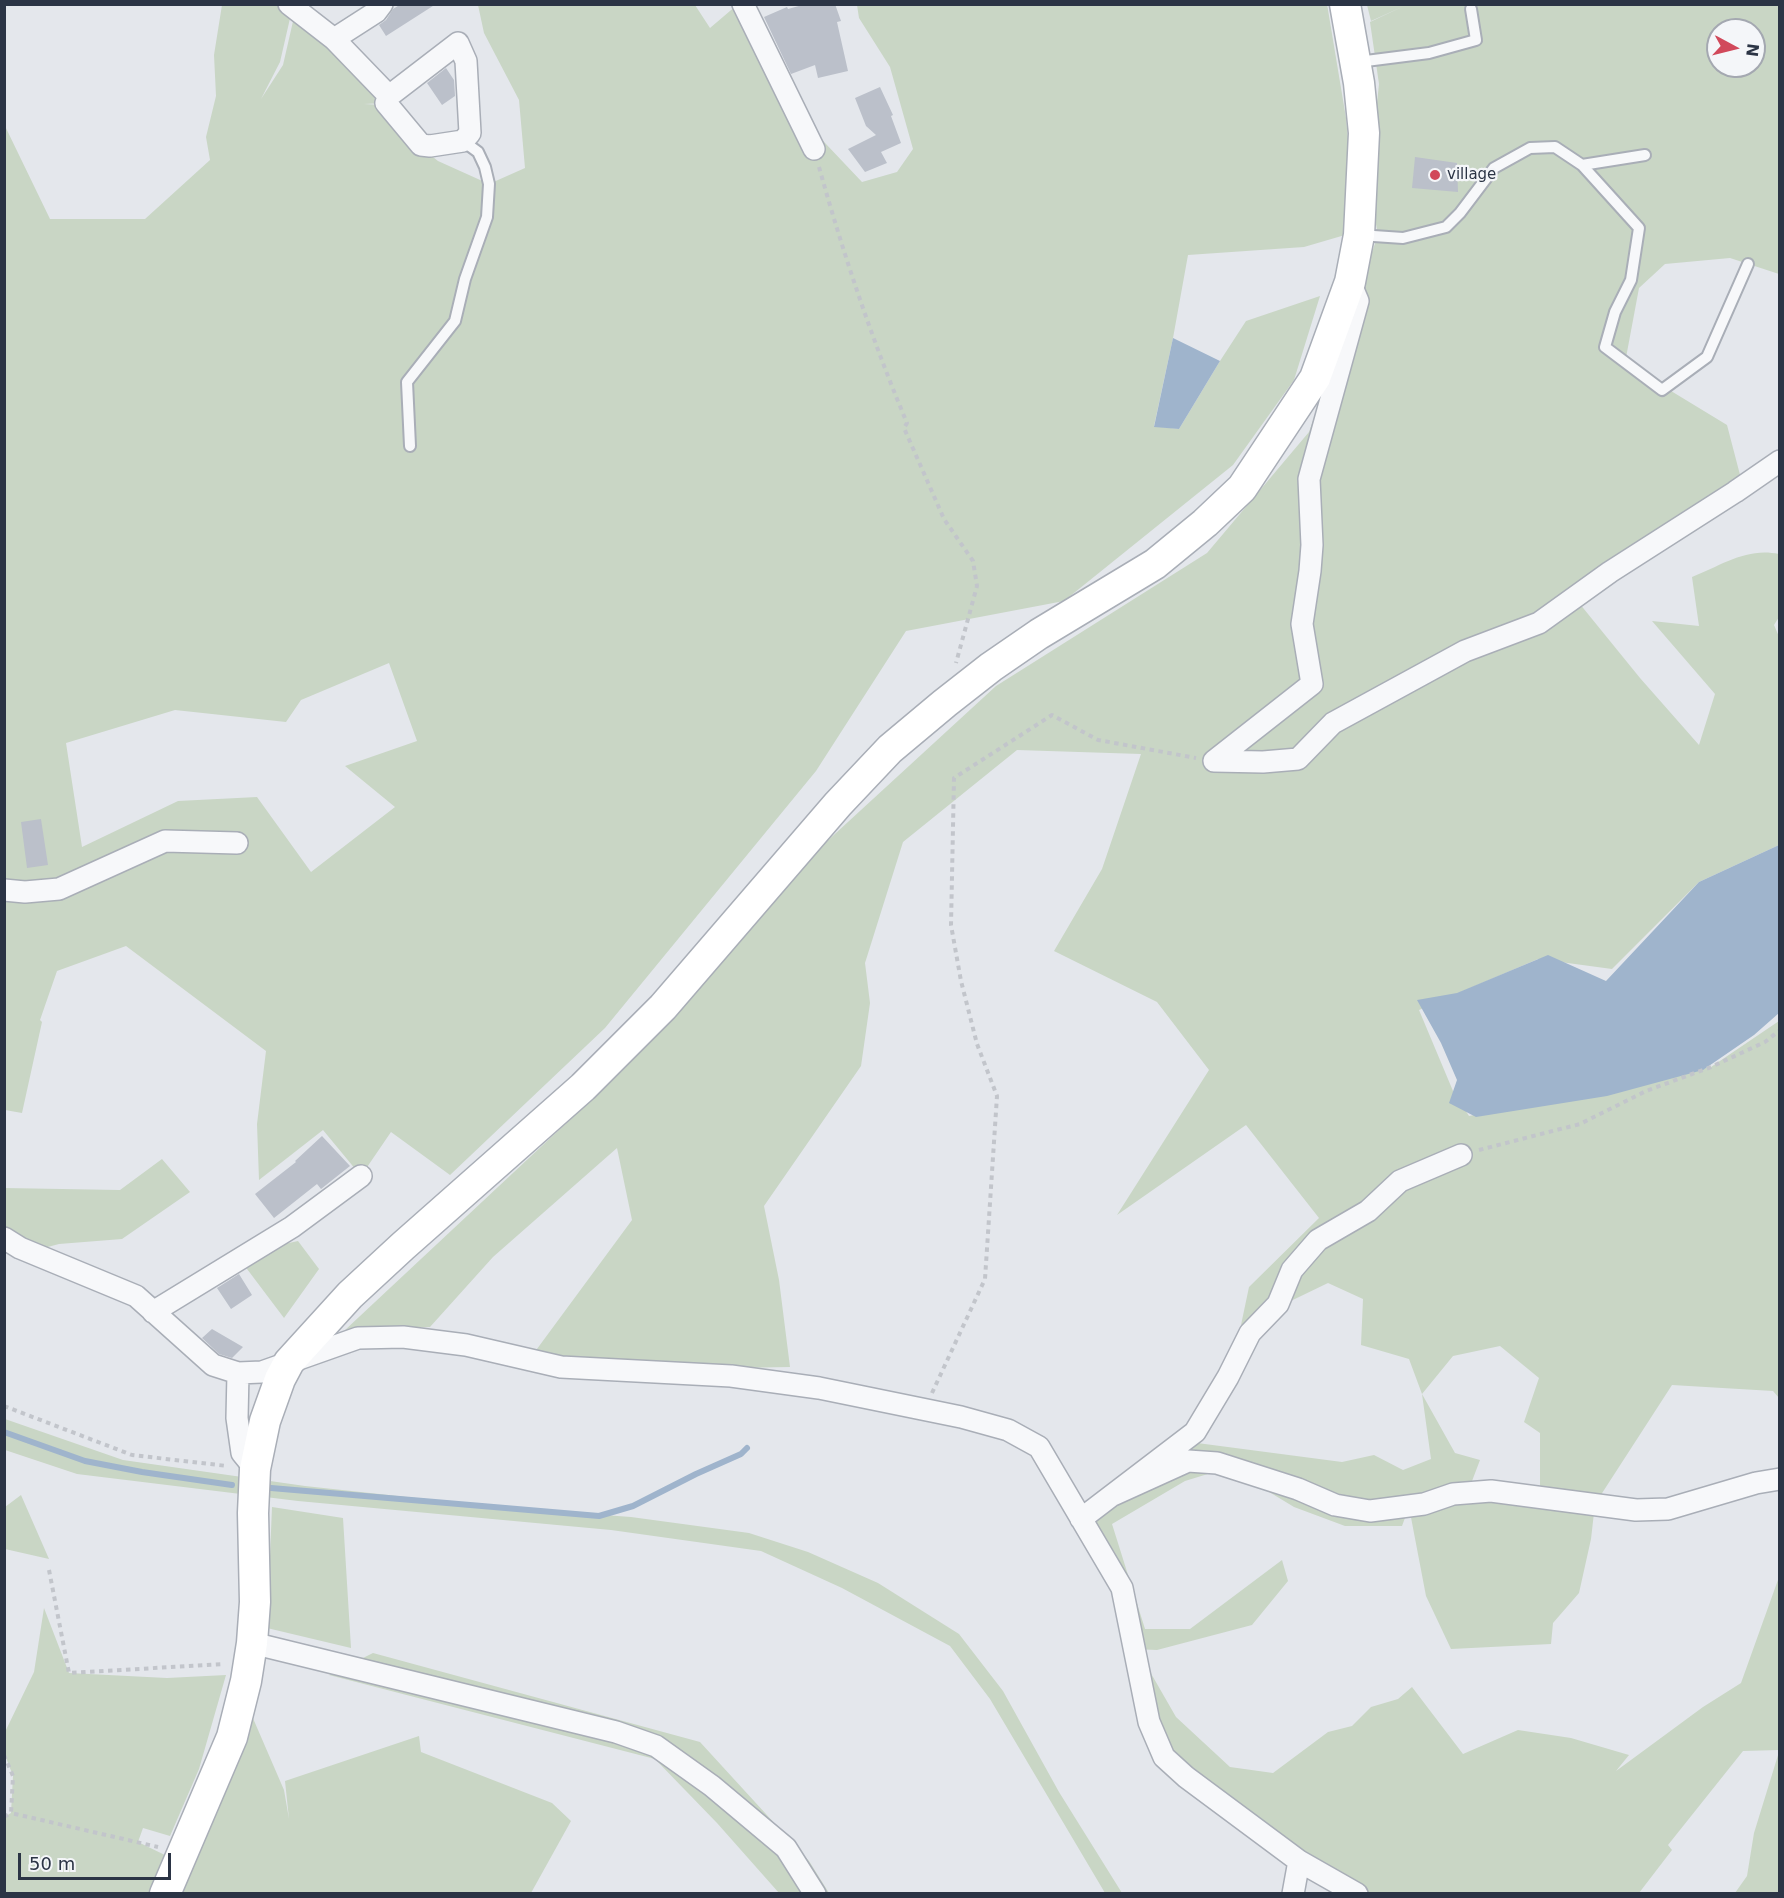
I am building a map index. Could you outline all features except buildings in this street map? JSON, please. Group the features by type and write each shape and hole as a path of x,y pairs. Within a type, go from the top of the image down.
{"street":[{"path":"289,4 334,39 389,96"},
{"path":"334,39 376,12 382,4"},
{"path":"744,4 814,149"},
{"path":"165,1893 232,1737 250,1653 255,1602 253,1513 255,1469 265,1421 279,1379 311,1336 358,1288 591,1079 663,1007 838,804 890,749 991,667 1039,634 1155,564 1205,523 1242,488 1315,378 1350,282 1359,235 1364,133 1345,4"},
{"path":"458,43 466,61 470,133 463,141 430,146 421,145 386,103 389,96 458,43"},
{"path":"1214,761 1312,684 1302,624 1311,562 1309,479 1358,301 1350,282"},
{"path":"1214,761 1263,762 1299,759 1333,723 1465,651 1539,623 1610,572 1779,461"},
{"path":"4,890 25,892 59,889 165,841 237,843"},
{"path":"1081,1519 1195,1432 1228,1377 1250,1333 1278,1304 1292,1270 1317,1240 1368,1211 1400,1181 1461,1155"},
{"path":"153,1312 292,1227 361,1176"},
{"path":"4,1238 20,1248 136,1296 213,1365 238,1373 262,1372 358,1338 403,1337 466,1345 561,1367 731,1376 819,1388 924,1409 1008,1430 1039,1448 1122,1588 1149,1722 1164,1756 1186,1777 1299,1861 1357,1893"},
{"path":"238,1373 237,1418 242,1453 255,1469"},
{"path":"1113,1495 1188,1461 1217,1464 1298,1489 1335,1505 1370,1511 1424,1504 1453,1494 1491,1491 1636,1510 1668,1509 1756,1483 1779,1479"},
{"path":"250,1653 616,1732 656,1746 712,1786 786,1848 815,1893"},
{"path":"1293,1893 1299,1861"}],"lane":[{"path":"1355,63 1429,53 1476,40 1471,9"},
{"path":"410,446 407,382 455,321 465,279 487,217 489,184 484,167 478,152 463,141"},
{"path":"1359,235 1403,238 1446,227 1460,213 1494,168 1530,148 1555,147 1582,165 1640,228 1631,280 1615,312 1605,347 1662,390 1707,357 1748,264"},
{"path":"1582,165 1645,155"}],"path":[{"path":"814,149 837,230 886,374 907,423 904,428 944,519 973,561 977,586 945,703"},
{"path":"924,1409 985,1279 997,1096 977,1044 961,981 951,925 954,778 1052,715 1098,740 1214,761"},
{"path":"1461,1155 1580,1124 1646,1091 1711,1067 1765,1042 1779,1030"},
{"path":"4,1406 132,1455 255,1469"},
{"path":"49,1570 69,1673 250,1653"},
{"path":"4,1755 13,1776 11,1814"},
{"path":"4,1817 11,1814 182,1854"}],"green space":[{"path":"1327,4 1346,118 1351,171 1345,235 1304,247 1188,255 1154,426 1179,429 1246,321 1320,296 1294,380 1233,465 1064,601 906,631 816,771 605,1028 450,1175 391,1132 361,1176 323,1130 259,1180 257,1124 266,1051 126,946 57,971 40,1020 42,1022 22,1113 5,1110 4,124 50,219 145,219 210,160 206,137 216,96 214,55 222,5 276,5 291,14 280,62 261,99 283,65 294,17 334,39 386,103 364,104 402,106 414,142 438,161 489,184 525,168 519,100 484,33 478,5 695,5 710,28 737,5 790,106 862,182 897,172 913,149 890,67 859,18 857,5","holes":["389,663 417,741 345,766 395,807 311,872 257,797 178,801 82,847 66,743 175,710 286,722 301,700"]},
{"path":"1367,5 1779,5 1779,274 1730,258 1665,264 1639,288 1625,363 1727,425 1745,494 1575,598 1640,678 1699,745 1715,694 1652,621 1699,626 1692,577 1745,555 1767,552 1779,554 1779,617 1774,625 1780,639 1779,845 1699,882 1612,969 1538,959 1419,1010 1453,1091 1469,1116 1711,1067 1779,1021 1779,1398 1773,1391 1672,1385 1595,1504 1591,1539 1579,1593 1553,1623 1551,1644 1451,1649 1426,1596 1409,1507 1402,1526 1345,1526 1294,1507 1261,1487 1211,1473 1185,1481 1112,1524 1145,1629 1190,1629 1282,1560 1288,1581 1252,1625 1157,1650 1134,1649 1085,1516 1182,1441 1342,1462 1374,1455 1403,1470 1431,1459 1422,1394 1409,1359 1361,1345 1363,1299 1328,1283 1241,1325 1249,1287 1319,1218 1246,1125 1117,1215 1209,1070 1157,1002 1054,951 1102,869 1141,754 1017,750 903,842 865,963 870,1003 861,1066 764,1206 779,1280 790,1367 614,1370 534,1353 632,1220 617,1148 493,1257 430,1327 344,1331 622,1071 824,844 996,686 1207,553 1309,432 1378,235 1373,208 1375,122 1379,84 1370,22 1404,6 1371,21","holes":["1500,1346 1539,1378 1524,1422 1540,1433 1540,1498 1469,1489 1480,1460 1455,1453 1422,1394 1453,1356"]},
{"path":"162,1159 190,1192 122,1239 59,1244 44,1248 5,1228 4,1188 120,1190"},
{"path":"298,1241 319,1269 284,1318 241,1261 266,1248"},
{"path":"5,1419 123,1460 305,1486 509,1508 631,1517 749,1533 808,1552 878,1583 959,1634 1003,1691 1059,1792 1122,1893 1105,1893 990,1699 950,1646 842,1588 761,1551 611,1530 298,1501 77,1474 5,1450"},
{"path":"21,1495 49,1559 5,1549 5,1507"},
{"path":"272,1507 343,1518 351,1648 267,1628"},
{"path":"1779,1577 1779,1750 1743,1751 1668,1845 1672,1850 1639,1893 1365,1893 1276,1837 1249,1810 1182,1766 1151,1720 1145,1663 1176,1717 1230,1767 1273,1773 1328,1732 1352,1726 1371,1707 1398,1699 1412,1687 1463,1754 1518,1730 1571,1738 1629,1755 1616,1771 1703,1707 1741,1683"},
{"path":"44,1608 69,1673 167,1678 226,1675 199,1769 170,1836 143,1828 138,1842 167,1856 153,1893 5,1893 4,1817 11,1813 13,1776 5,1755 5,1732 34,1672"},
{"path":"373,1653 700,1742 809,1861 829,1893 779,1893 717,1823 655,1759 329,1675"},
{"path":"252,1716 284,1790 289,1819 285,1781 419,1736 421,1752 552,1803 571,1821 531,1893 171,1894"},
{"path":"1779,1752 1779,1893 1735,1893 1747,1876 1754,1833"}],"water":[{"path":"1173,338 1220,361 1179,429 1154,427"},
{"path":"1779,845 1779,1013 1754,1035 1703,1070 1607,1096 1476,1117 1449,1103 1457,1080 1441,1043 1417,1000 1457,993 1548,955 1606,981 1699,882"}],"waterway":[{"path":"4,1432 85,1461 232,1485"},
{"path":"271,1488 599,1516 633,1506 741,1454 747,1448"}],"place":[{"name":"village","path":"1435,175"}]}
